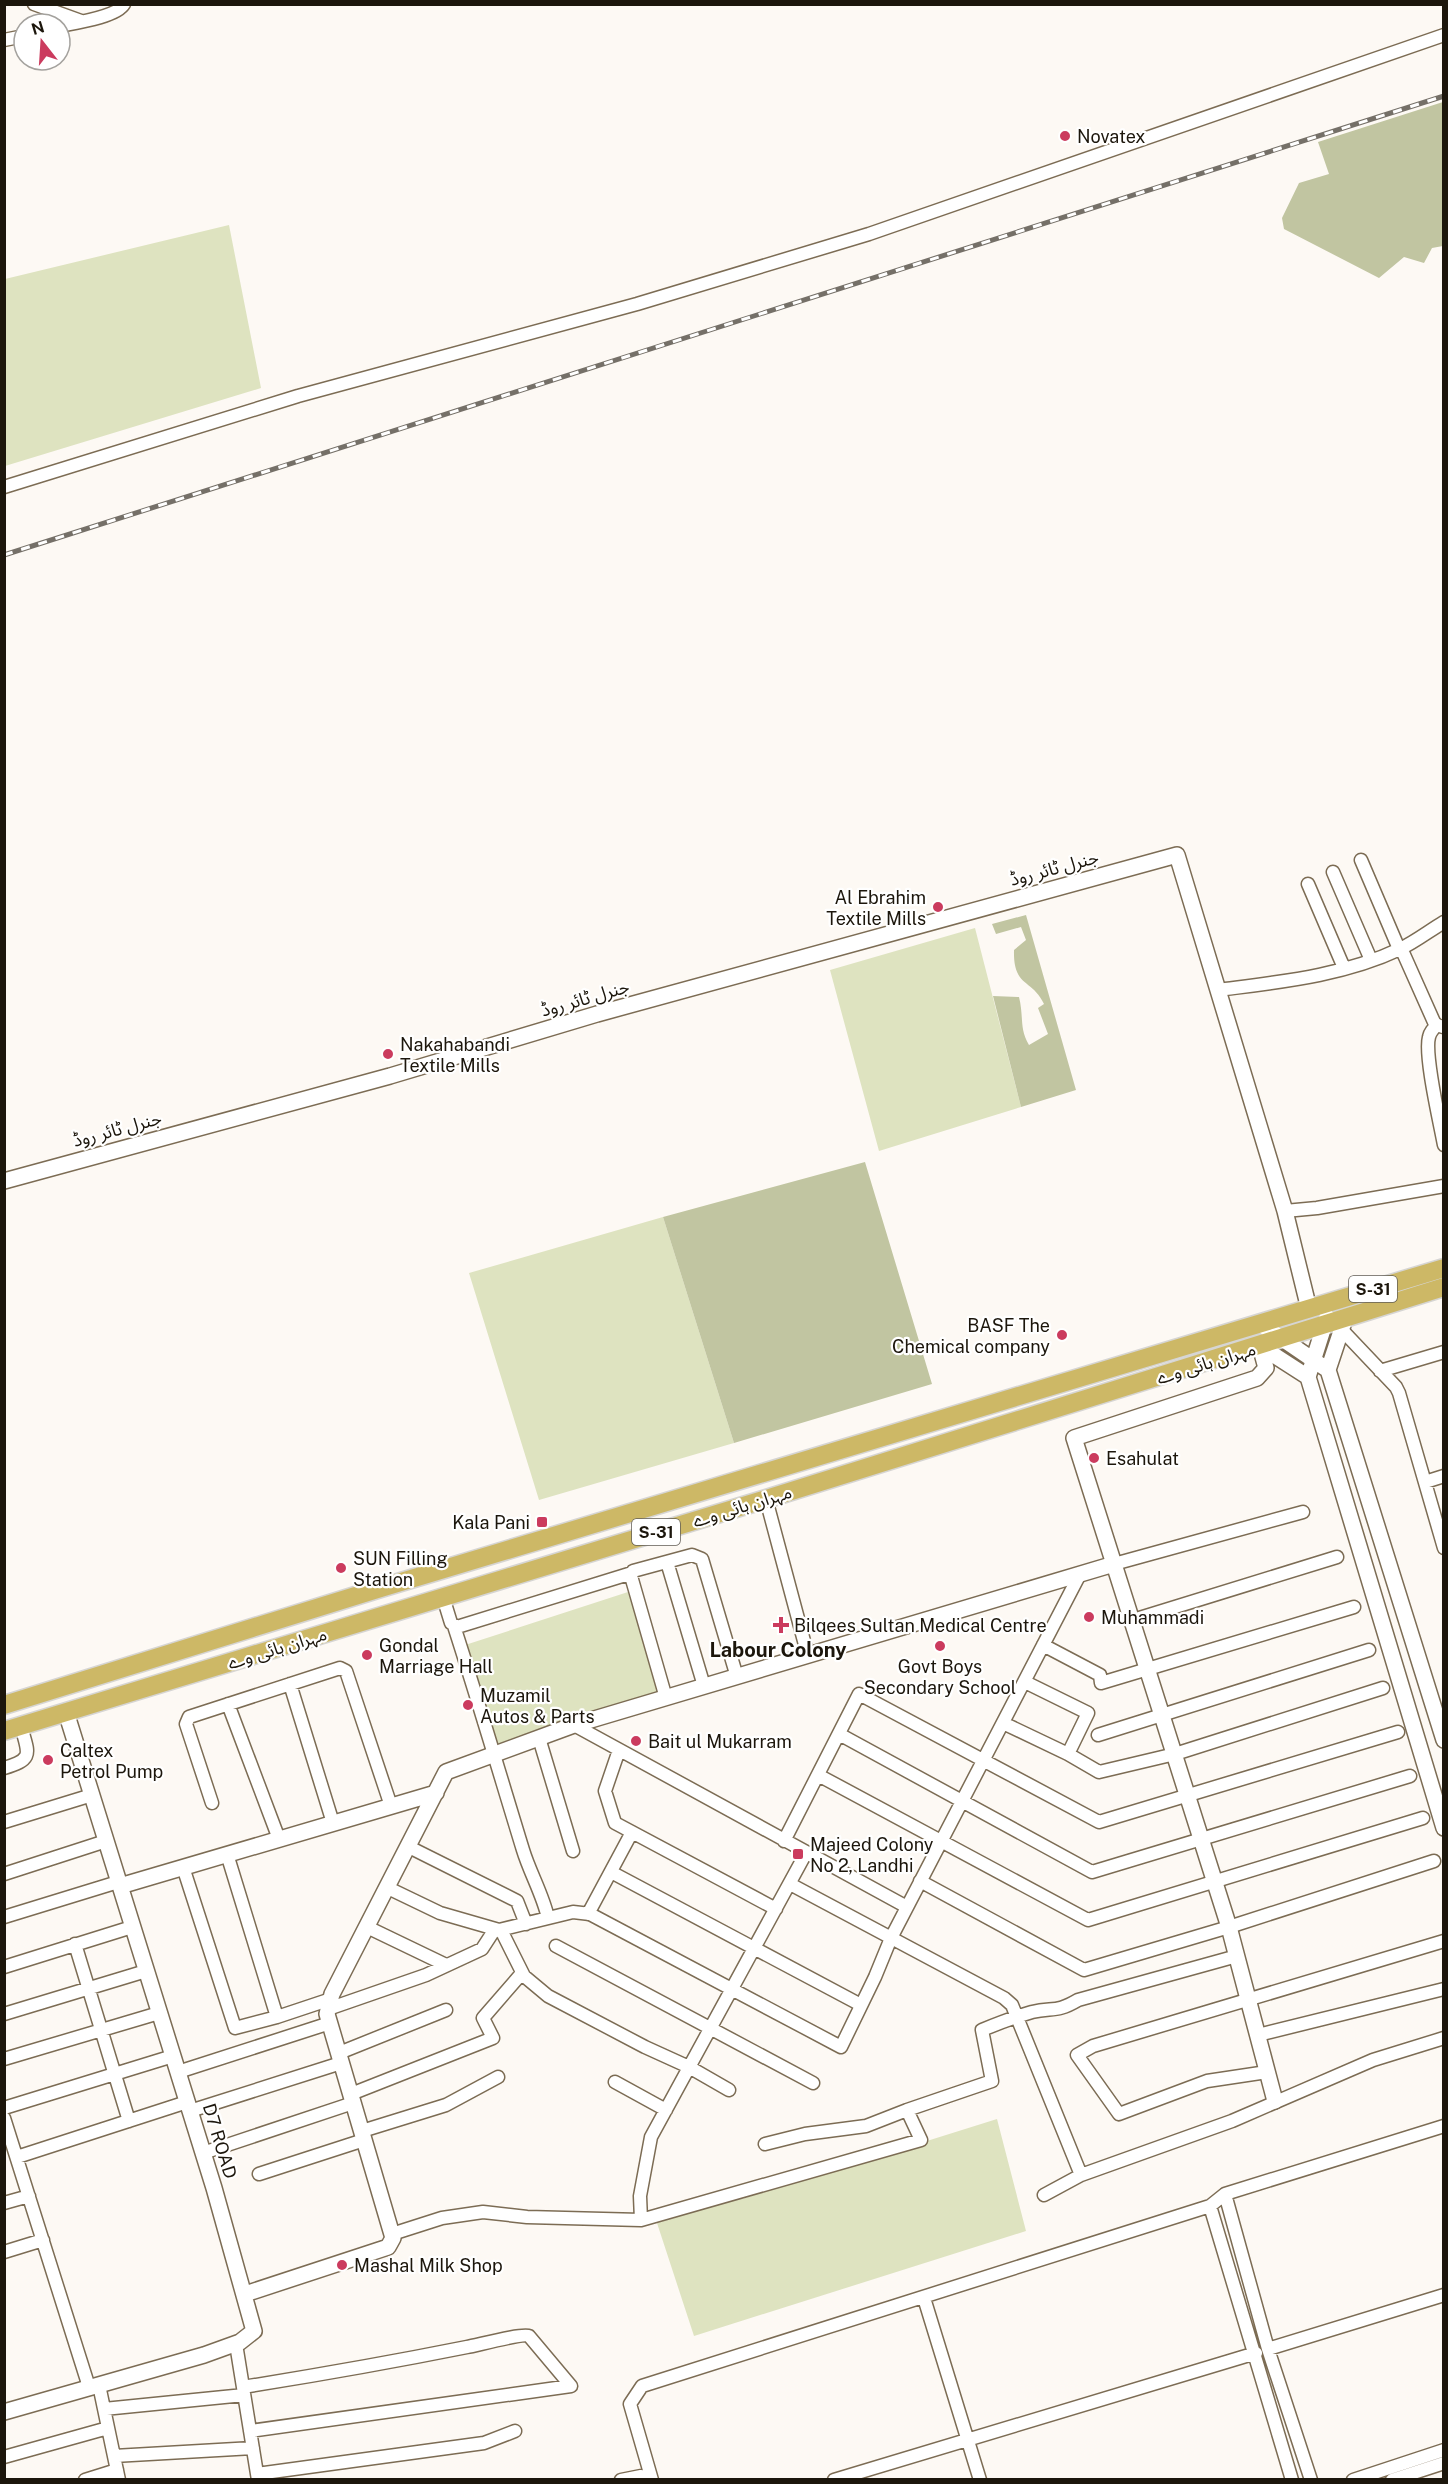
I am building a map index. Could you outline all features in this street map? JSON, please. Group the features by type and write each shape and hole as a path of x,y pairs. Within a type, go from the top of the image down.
{"main road":[{"name":"مہران ہائی وے","path":"4,1705 1443,1268"},
{"name":"مہران ہائی وے","path":"13,1728 1337,1324 1443,1287"},
{"path":"301,1613 308,1638"}],"street":[{"path":"34,4 82,21"},
{"path":"72,23 118,11 124,4"},
{"path":"4,487 298,396 637,304 869,234 1443,35"},
{"name":"جنرل ٹائر روڈ","path":"4,1181 390,1076 597,1014 1177,855 1218,990"},
{"path":"1361,860 1400,949 1440,1026 1430,1034 1428,1041 1438,1077 1443,1145"},
{"path":"1333,872 1371,960"},
{"path":"1308,884 1344,968"},
{"path":"1308,1309 1285,1210 1218,990 1292,980 1371,960 1400,949 1443,922"},
{"path":"1285,1210 1317,1208 1443,1186"},
{"path":"1332,1302 1337,1324 1328,1370 1443,1740"},
{"path":"1259,1323 1328,1370"},
{"path":"1337,1324 1313,1360 1308,1377 1443,1828"},
{"path":"1337,1324 1399,1393 1443,1548"},
{"path":"1260,1346 1308,1377"},
{"path":"1260,1346 1266,1368 1257,1378 1074,1438 1148,1667 1237,1956 1275,2101"},
{"path":"1380,1371 1443,1352"},
{"path":"1425,1482 1443,1476"},
{"path":"766,1499 808,1656"},
{"path":"245,2294 388,2247 393,2238 340,2058 330,2011 367,1927 446,1772 574,1725 1114,1564 1303,1512"},
{"path":"454,1626 457,1627 692,1555 702,1559 737,1677"},
{"path":"1133,1620 1337,1557"},
{"path":"667,1562 704,1686"},
{"path":"632,1573 666,1698"},
{"path":"178,2072 426,1975 482,1949 497,1930 573,1912 588,1914 841,2047 906,1907 1080,1574"},
{"path":"442,1597 454,1626 526,1858 548,1918"},
{"path":"1043,1645 1100,1675 1101,1683 1148,1667 1354,1607"},
{"path":"1098,1735 1369,1650"},
{"path":"212,1803 187,1720 228,1704 340,1668 346,1671 391,1806"},
{"path":"1025,1682 1088,1713 1068,1754"},
{"path":"290,1684 333,1823"},
{"path":"1003,1723 1068,1754 1099,1772 1175,1754 1383,1688"},
{"path":"784,1841 859,1694 1099,1822 1398,1732"},
{"path":"228,1704 279,1839"},
{"name":"D7 ROAD","path":"66,1712 245,2294 254,2331 236,2344"},
{"path":"574,1725 906,1907"},
{"path":"4,1768 26,1759 28,1752 13,1728"},
{"path":"839,1734 1092,1872 1410,1776"},
{"path":"539,1738 573,1851"},
{"path":"619,1750 605,1791 615,1823 776,1909"},
{"path":"818,1775 1088,1920 1423,1818"},
{"path":"4,1917 436,1793"},
{"path":"4,1822 92,1795"},
{"path":"588,1914 632,1832"},
{"path":"4,1874 106,1840"},
{"path":"409,1847 517,1901 526,1924"},
{"path":"641,2220 640,2196 651,2137 806,1853"},
{"path":"227,1854 277,2017"},
{"path":"920,1881 1084,1970 1434,1861"},
{"path":"183,1867 235,2028 277,2017 330,2011"},
{"path":"611,1872 861,2005"},
{"path":"790,1884 1004,1998 1012,2005 1081,2175"},
{"path":"388,1888 440,1913 497,1930 503,1934 522,1973 549,1996 645,2047 689,2067 729,2090"},
{"path":"4,1967 132,1927"},
{"path":"367,1927 446,1965"},
{"path":"1268,2072 1207,2081 1119,2114 1077,2055 1093,2046 1443,1941"},
{"path":"75,1944 129,2121"},
{"path":"556,1946 813,2083"},
{"path":"765,2144 805,2133 866,2126 992,2081 982,2030 1017,2016 1040,2010 1059,2010 1078,2000 1237,1956"},
{"path":"4,2014 146,1971"},
{"path":"202,2153 352,2098 493,2038 483,2018 522,1973"},
{"path":"1258,2035 1443,1989"},
{"path":"12,2156 188,2106 340,2058 446,2010"},
{"path":"4,2059 159,2013"},
{"path":"1044,2195 1081,2175 1232,2121 1373,2060 1443,2038"},
{"path":"4,2108 173,2056"},
{"path":"260,2174 446,2105 498,2077"},
{"path":"615,2082 666,2110"},
{"path":"392,2234 442,2218 483,2212 526,2217 641,2220 921,2140 908,2110"},
{"path":"4,2118 12,2156 29,2196 104,2409 118,2475 84,2480"},
{"path":"621,2480 646,2478 630,2404 642,2386 1210,2206 1225,2194 1443,2126"},
{"path":"1225,2194 1268,2349 1311,2480"},
{"path":"4,2204 29,2196"},
{"path":"1210,2206 1256,2353 1292,2480"},
{"path":"4,2252 43,2240"},
{"path":"1268,2349 1443,2295"},
{"path":"924,2298 980,2480"},
{"path":"104,2409 244,2391 501,2341 524,2334 530,2336 571,2386 250,2431"},
{"path":"4,2412 236,2344 257,2477 484,2442 515,2431"},
{"path":"834,2480 1256,2353"},
{"path":"4,2457 108,2428"},
{"path":"114,2456 253,2448"},
{"path":"1353,2480 1443,2450"},
{"path":"1392,2480 1443,2463"}],"green space":[{"path":"1443,102 1443,246 1432,248 1424,263 1404,257 1379,278 1284,229 1282,218 1299,183 1329,174 1318,142"},
{"path":"229,225 261,388 5,466 5,279"},
{"path":"1026,915 1076,1090 1021,1107 993,996 1019,997 1023,1028 1029,1045 1048,1034 1038,1008 1044,1004 1017,971 1014,950 1026,940 1021,927 996,934 992,924"},
{"path":"975,928 1021,1107 879,1151 830,970"},
{"path":"865,1162 932,1384 734,1443 663,1217"},
{"path":"663,1217 734,1443 539,1500 469,1273"},
{"path":"628,1592 660,1691 494,1745 462,1646"},
{"path":"997,2119 1026,2231 694,2336 657,2223 740,2197 742,2199"}],"railway":[{"path":"4,555 1444,96"}],"place":[{"name":"Novatex","path":"1065,136"},
{"name":"Al Ebrahim Textile Mills","path":"938,907"},
{"name":"Nakahabandi Textile Mills","path":"388,1054"},
{"name":"BASF The Chemical company","path":"1062,1335"},
{"name":"Esahulat","path":"1094,1458"},
{"name":"Kala Pani","path":"542,1522"},
{"name":"SUN Filling Station","path":"341,1568"},
{"name":"Muhammadi","path":"1089,1617"},
{"name":"Bilqees Sultan Medical Centre","path":"781,1625"},
{"name":"Govt Boys Secondary School","path":"940,1646"},
{"name":"Gondal Marriage Hall","path":"367,1655"},
{"name":"Muzamil Autos & Parts","path":"468,1705"},
{"name":"Bait ul Mukarram","path":"636,1741"},
{"name":"Caltex Petrol Pump","path":"48,1760"},
{"name":"Majeed Colony No 2, Landhi","path":"798,1854"},
{"name":"Mashal Milk Shop","path":"342,2265"}],"district":[{"name":"Labour Colony","path":"778,1650"}]}
